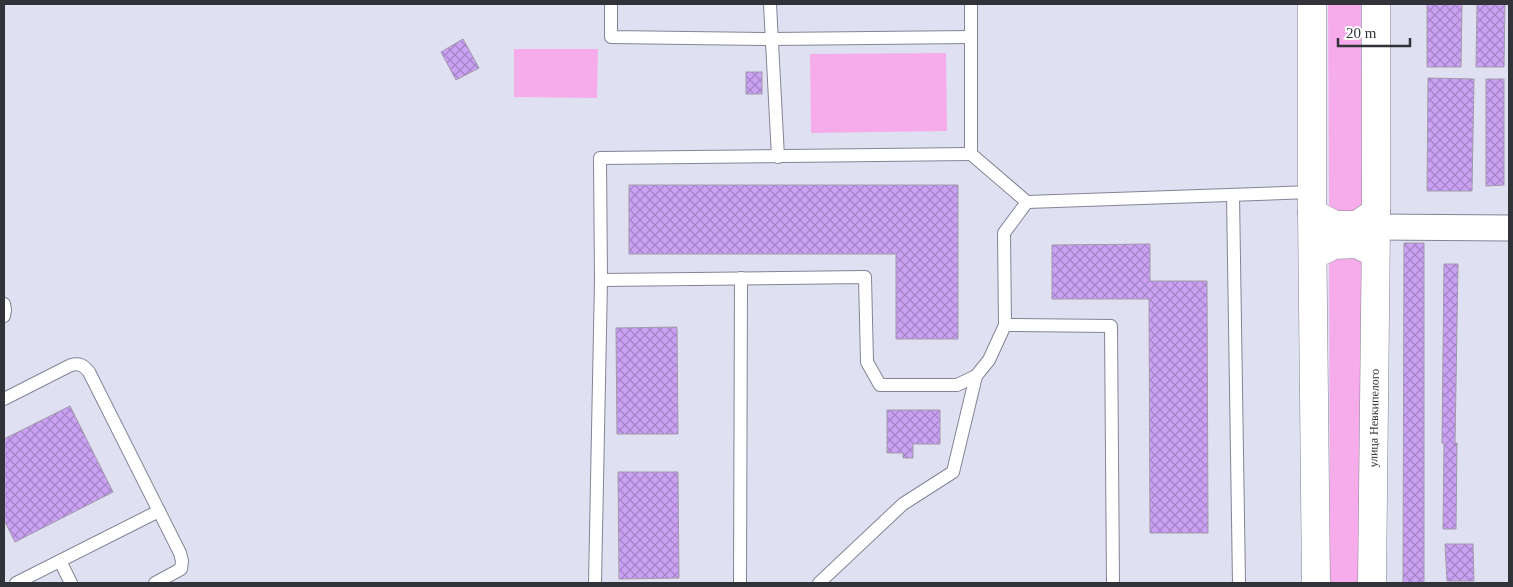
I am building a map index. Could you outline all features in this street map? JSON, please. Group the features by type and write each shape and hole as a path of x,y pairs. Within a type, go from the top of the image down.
{"street":[{"path":"1312,4 1316,583"},
{"name":"улица Невкипелого","path":"1372,583 1376,230 1376,4"},
{"path":"1312,203 1335,225 1357,225 1376,230 1509,228"},
{"path":"1313,256 1334,245 1357,244 1376,230"}],"lane":[{"path":"611,4 611,37 971,37"},
{"path":"770,4 778,156"},
{"path":"970,154 971,4"},
{"path":"595,583 601,280 600,158 970,154 1027,202 1233,195 1312,203"},
{"path":"1233,195 1239,583"},
{"path":"819,583 903,504 953,472 976,376 988,360 1005,325 1004,233 1027,202"},
{"path":"601,280 865,277 867,362 880,385 956,385 976,376"},
{"path":"740,583 741,278"},
{"path":"4,304 4,316"},
{"path":"1005,325 1111,326 1113,583"},
{"path":"4,399 71,365 78,364 84,366 89,372 180,553 181,568 155,583"},
{"path":"16,583 159,511"},
{"path":"60,561 71,583"}],"shaded area":[{"path":"1328,4 1361,4 1362,210 1357,215 1329,210"},
{"path":"514,49 598,49 597,98 514,97"},
{"path":"946,53 947,131 811,133 810,54"},
{"path":"1357,257 1362,261 1361,583 1330,583 1329,262 1336,258"}],"building":[{"path":"1427,4 1462,4 1461,67 1427,67"},
{"path":"1477,4 1505,4 1504,67 1476,67"},
{"path":"463,39 479,68 456,80 441,52"},
{"path":"746,72 762,72 762,94 746,94"},
{"path":"1428,78 1474,79 1472,191 1427,191"},
{"path":"1486,79 1504,79 1504,185 1486,186"},
{"path":"629,185 958,185 958,339 896,339 896,254 629,254"},
{"path":"1404,243 1424,243 1424,583 1403,583"},
{"path":"1150,244 1150,281 1207,281 1208,533 1150,533 1149,299 1052,299 1052,245"},
{"path":"1444,264 1458,264 1455,443 1457,443 1456,529 1443,529"},
{"path":"677,327 678,434 617,434 616,328"},
{"path":"70,406 113,492 15,542 4,520 4,439"},
{"path":"887,410 940,410 940,444 913,444 913,458 903,458 903,453 887,453"},
{"path":"618,472 678,472 679,578 619,579"},
{"path":"1445,544 1473,544 1474,581 1447,581"}]}
